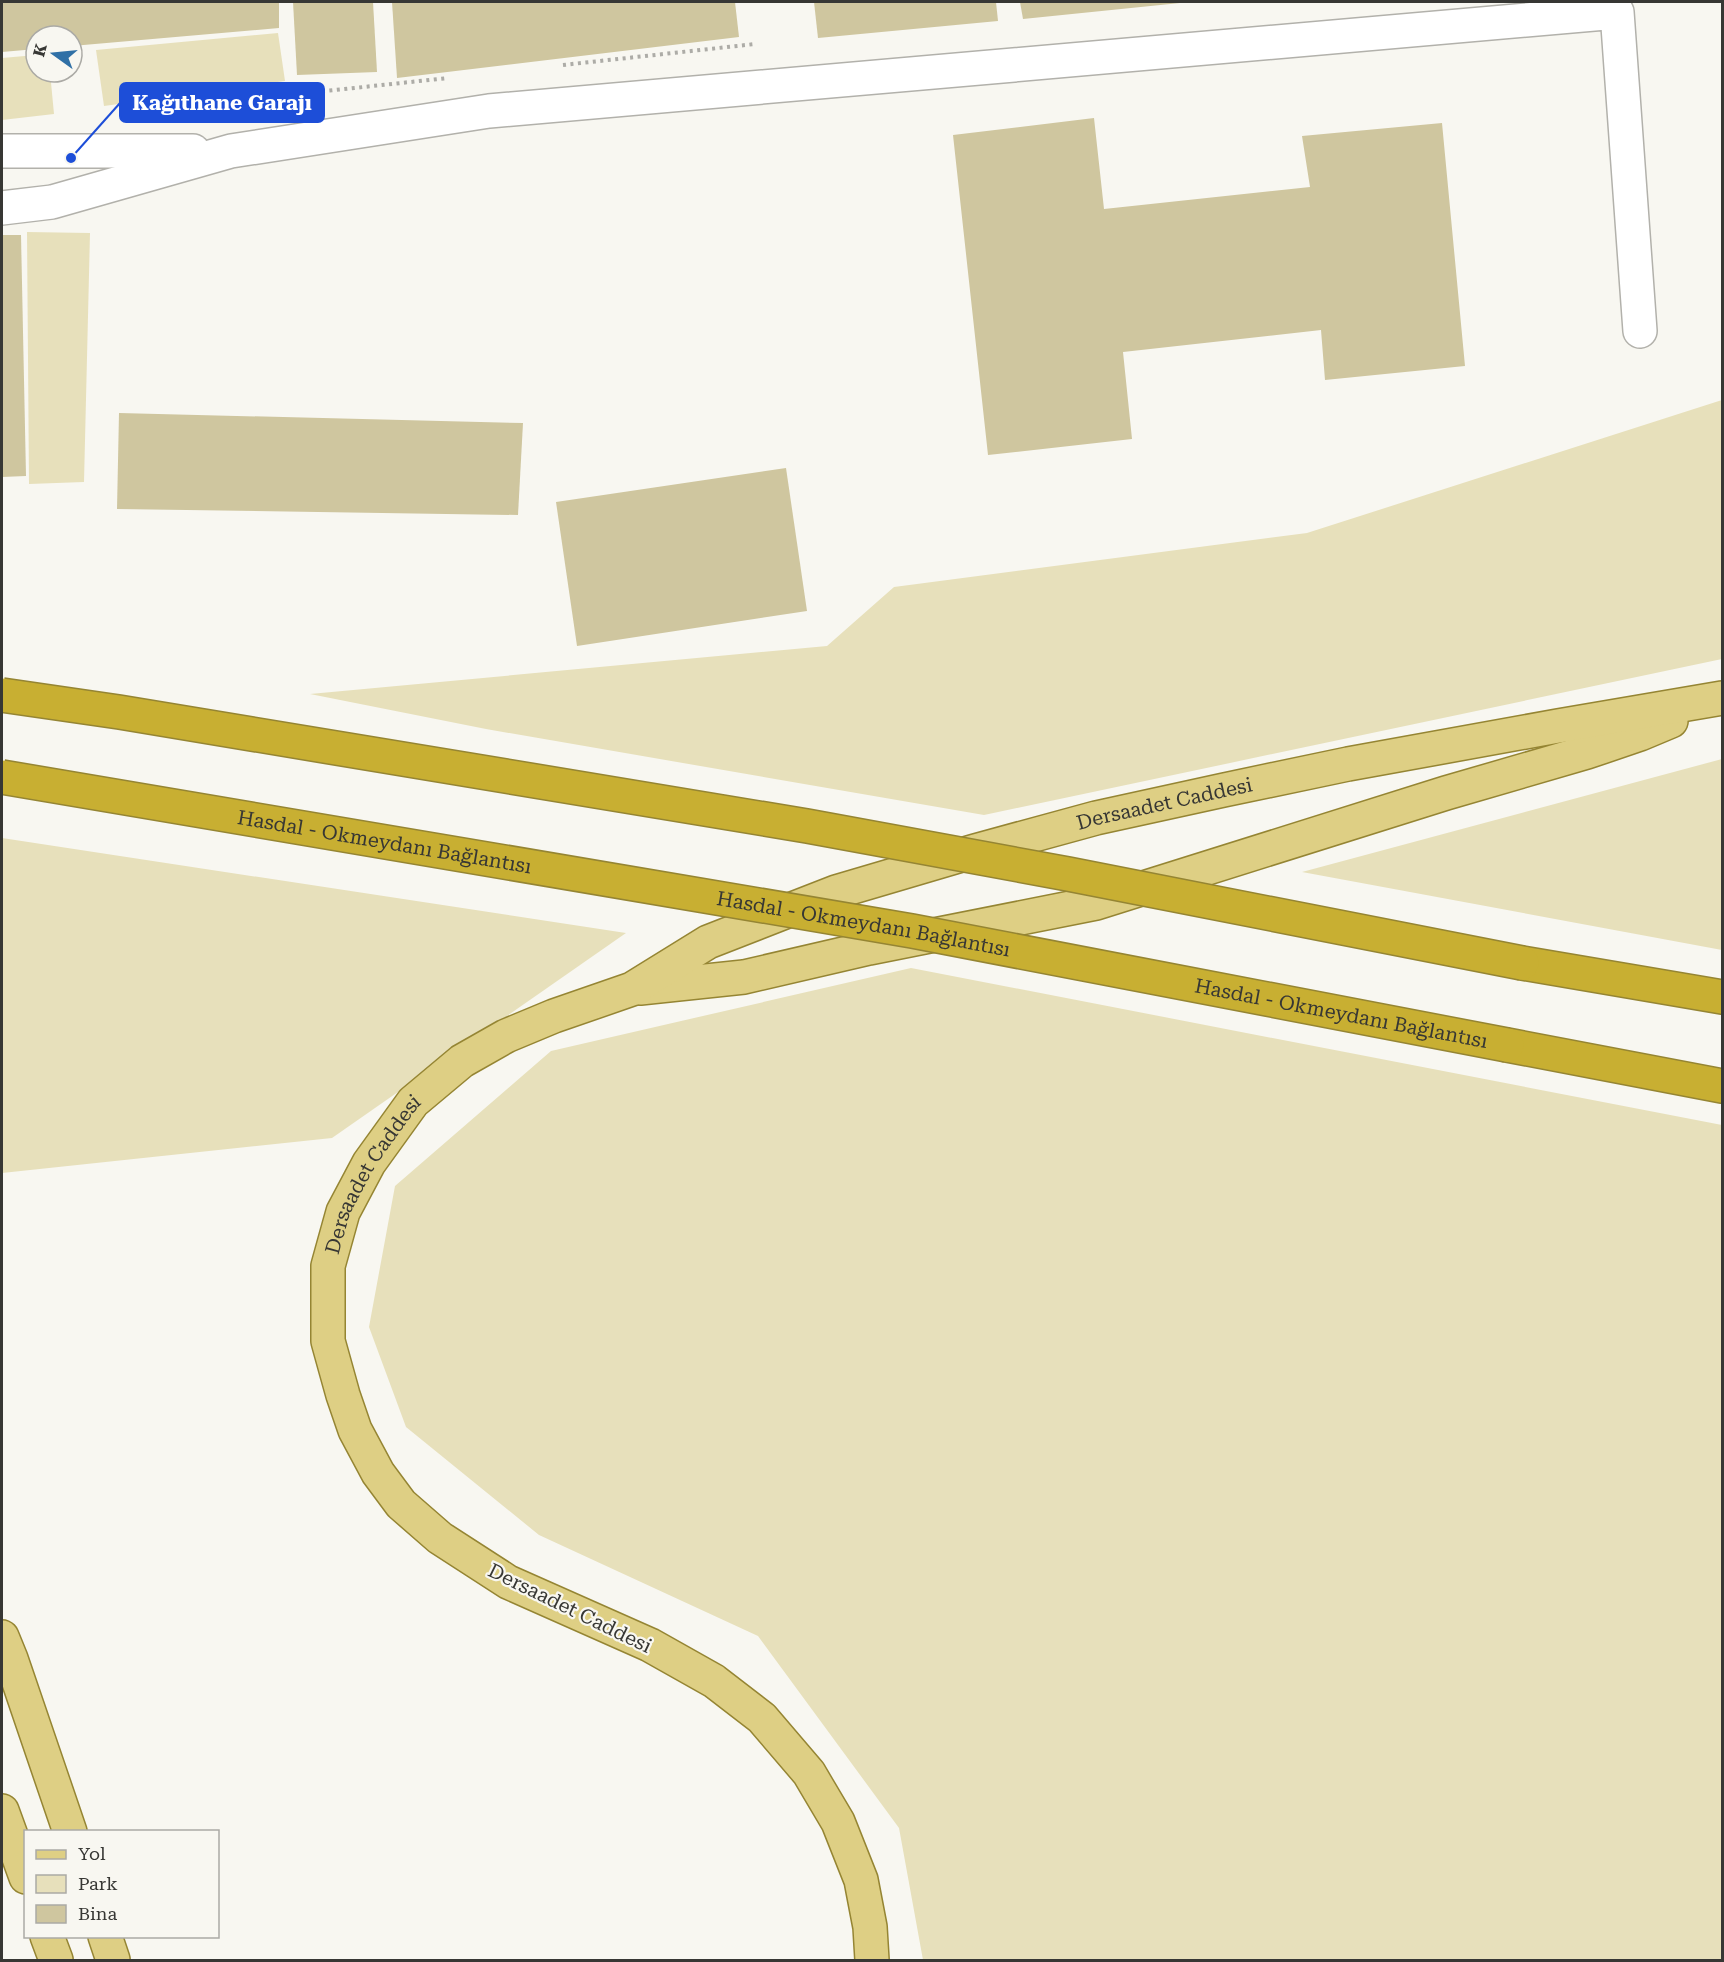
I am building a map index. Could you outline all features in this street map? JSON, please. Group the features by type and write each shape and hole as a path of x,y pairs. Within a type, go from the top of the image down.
{"highway":[{"path":"2,695 119,712 807,826 1068,874 1522,963 1722,996"},
{"name":"Hasdal - Okmeydanı Bağlantısı","path":"2,777 912,931 1722,1086"}],"main road":[{"name":"Dersaadet Caddesi","path":"872,1960 870,1927 861,1880 838,1822 809,1773 762,1718 714,1681 650,1645 508,1582 441,1538 401,1504 378,1473 355,1430 328,1341 328,1266 342,1212 369,1163 413,1102 462,1061 506,1036 554,1016 632,989 708,942 836,892 1085,821 1348,764 1721,699"},
{"name":"Dersaadet Caddesi","path":"632,989 744,977 869,948 1096,903 1587,752 1640,734 1721,699"},
{"path":"2,1637 69,1830"},
{"path":"2,1811 24,1872"},
{"path":"48,1938 56,1960"},
{"path":"106,1938 113,1960"}],"lane":[{"path":"2,208 52,202 231,151 489,111 1617,12 1640,331"},
{"path":"2,150 231,151"}],"path":[{"path":"555,66 755,44"},
{"path":"126,112 449,78"}],"green space":[{"path":"278,33 285,81 104,106 96,50"},
{"path":"24,56 24,84 51,84 54,114 2,120 2,58"},
{"path":"27,232 90,233 84,482 29,484"},
{"path":"1722,400 1722,659 984,815 486,729 310,694 827,646 894,587 1307,533"},
{"path":"1722,759 1722,950 1302,872"},
{"path":"2,838 626,933 332,1138 2,1173"},
{"path":"911,968 1722,1125 1722,1960 923,1960 899,1828 758,1636 539,1535 406,1427 369,1327 395,1186 551,1051"}],"building":[{"path":"2,2 279,2 279,28 84,45 84,24 24,24 24,50 2,52"},
{"path":"293,2 373,2 377,72 297,75"},
{"path":"392,2 735,2 739,37 397,78"},
{"path":"814,2 996,2 998,21 818,38"},
{"path":"1020,2 1180,2 1180,3 1023,19"},
{"path":"1094,118 1104,209 1310,187 1302,136 1442,123 1465,366 1325,380 1321,330 1123,352 1132,439 988,455 953,135"},
{"path":"2,235 21,235 26,476 2,477"},
{"path":"119,413 523,423 518,515 117,509"},
{"path":"786,468 807,611 577,646 556,502"}],"place":[{"name":"Kağıthane Garajı","path":"71,158"}]}
